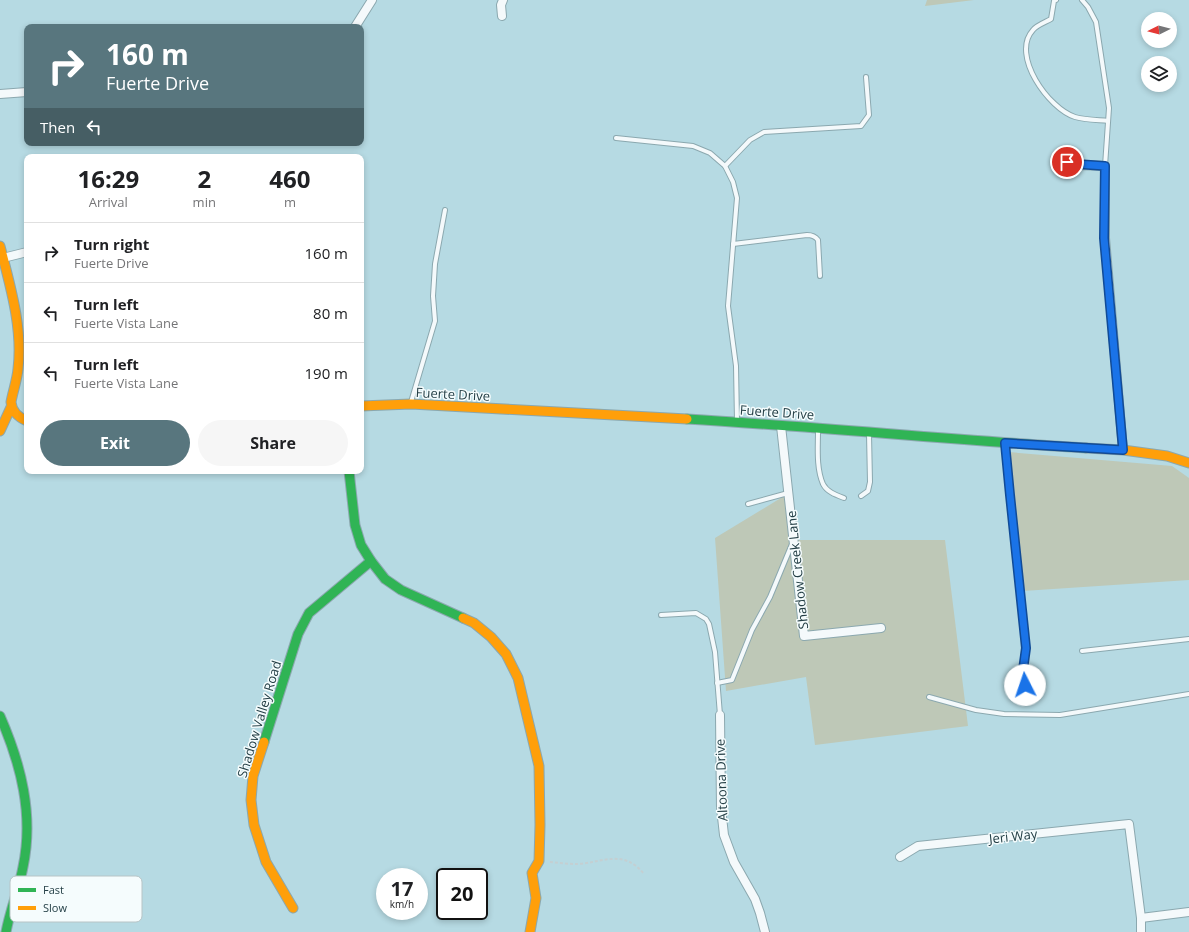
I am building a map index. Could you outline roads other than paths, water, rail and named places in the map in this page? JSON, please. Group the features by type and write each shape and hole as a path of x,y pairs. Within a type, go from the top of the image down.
{"street":[{"path":"357,24 372,0"},
{"path":"502,16 503,0"},
{"path":"0,94 24,92"},
{"path":"1059,159 1076,164 1105,166 1104,238 1123,450"},
{"path":"0,246 16,318 19,351 18,369 11,407 0,431"},
{"path":"3,258 24,253"},
{"name":"Fuerte Drive","path":"364,406 411,404 737,422 869,431 1005,443 1123,450 1167,456 1189,463"},
{"path":"11,407 16,415 24,419"},
{"name":"Shadow Creek Lane","path":"781,426 804,636 881,628"},
{"path":"349,474 354,525 361,544 371,561 385,579 401,590 474,623 499,645 518,678 539,766 539,861 532,873 536,898 530,932"},
{"name":"Shadow Valley Road","path":"293,908 266,862 256,833 250,800 253,776 298,634 309,613 371,561"},
{"name":"Altoona Drive","path":"720,715 720,808 724,835 734,862 755,898 765,932"},
{"path":"0,716 8,732 18,761 27,802 26,838 20,876"},
{"name":"Jeri Way","path":"900,858 918,846 1129,824 1141,918"},
{"path":"1141,932 1141,918 1189,912"},
{"path":"6,932 10,916"}],"lane":[{"path":"1056,0 1054,1 1051,19 1033,30 1029,37 1026,46 1030,69 1044,93 1058,107 1074,117 1108,121"},
{"path":"1082,0 1088,7 1096,22 1109,108 1105,166"},
{"path":"725,166 750,140 764,132 861,126 869,115 866,77"},
{"path":"616,138 693,146 710,153 725,166 733,182 737,198 728,306 736,366 737,422"},
{"path":"411,404 434,321 433,296 435,264 445,210"},
{"path":"733,244 812,235 818,240 820,276"},
{"path":"818,428 820,471 824,485 833,494 844,498"},
{"path":"861,496 868,491 870,482 869,431"},
{"path":"1005,443 1026,648 1023,670 1025,685"},
{"path":"748,504 788,493"},
{"path":"717,683 732,680 752,630 770,597 793,540"},
{"path":"661,615 696,613 706,619 709,624 715,652 720,715"},
{"path":"1082,651 1189,639"},
{"path":"929,697 976,710 1004,714 1060,715 1189,694"}]}
